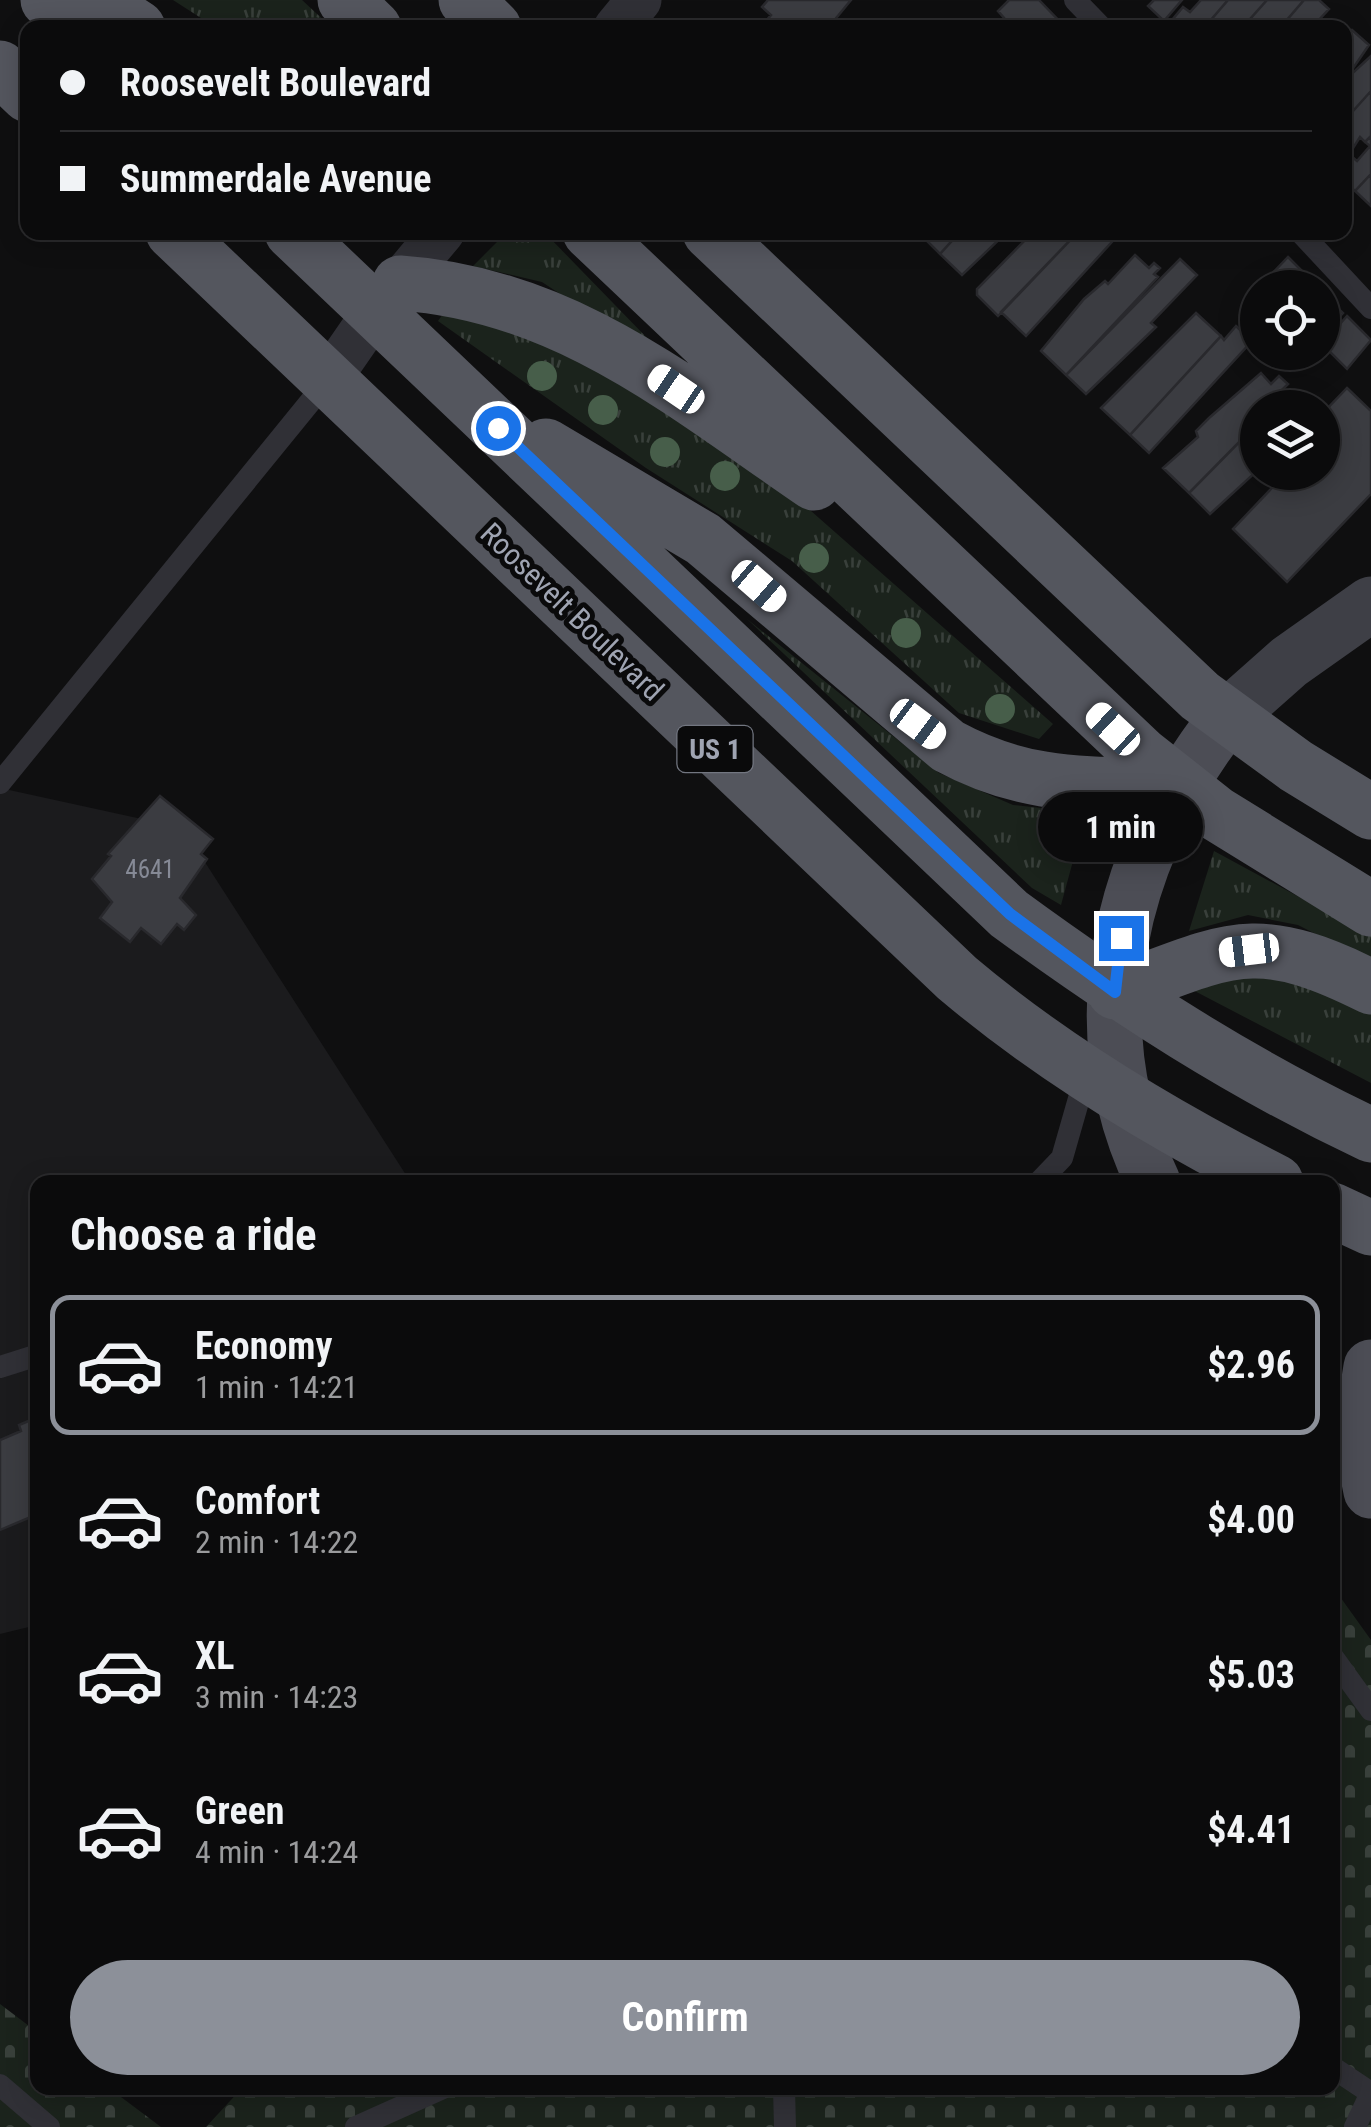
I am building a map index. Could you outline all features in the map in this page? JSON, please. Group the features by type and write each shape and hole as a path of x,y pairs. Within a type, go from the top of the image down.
{"highway":[{"path":"48,0 69,20"},
{"path":"96,0 126,20"},
{"path":"345,0 366,20"},
{"path":"466,0 486,20"},
{"path":"0,68 20,87"},
{"name":"Roosevelt Boulevard","path":"180,240 922,946 1020,1031 1104,1085 1264,1175"},
{"name":"US 1","path":"304,240 388,297 470,402 1010,914 1115,992 1256,1077 1371,1135"},
{"path":"598,240 948,574 1179,786 1255,839 1371,909"},
{"path":"719,240 1227,717 1371,812"},
{"path":"388,297 469,290 510,301 597,340 948,574"},
{"path":"470,402 703,539 948,746 1012,776 1042,782 1179,786"},
{"path":"1115,992 1204,958 1249,950 1298,954 1371,987"},
{"path":"1340,1214 1371,1228"}],"main road":[{"path":"1150,1175 1104,1085 1121,938 1134,884 1179,786 1227,717 1289,662 1371,604"},
{"path":"1371,1367 1360,1436 1371,1491"},
{"path":"1340,1458 1371,1502"}],"street":[{"path":"623,20 639,0"},
{"path":"328,380 435,240"}],"lane":[{"path":"1075,0 1094,20"},
{"path":"1307,240 1371,308"},
{"path":"0,783 328,380"},
{"path":"1046,1175 1062,1158 1104,1085"},
{"path":"0,1367 30,1358"},
{"path":"1340,1667 1371,1710"},
{"path":"1340,2072 1371,2093"},
{"path":"0,2086 49,2127"},
{"path":"1355,2127 1371,2093"},
{"path":"1366,2127 1371,2093"},
{"path":"356,2127 427,2095"},
{"path":"784,2095 785,2127"}],"shaded area":[{"path":"0,788 183,828 406,1175 30,1175 30,1627 0,1634"}],"green space":[{"path":"173,0 302,0 323,20 204,20"},
{"path":"499,240 552,240 683,375 542,282 473,266"},
{"path":"450,304 614,372 769,474 1053,724 1039,739 959,713 792,561 646,468 438,321"},
{"path":"747,619 939,773 1013,805 1086,813 1061,905 1032,888"},
{"path":"1214,851 1371,936 1371,962 1298,925 1248,915 1189,931"},
{"path":"1246,962 1371,1002 1371,1083 1187,987"},
{"path":"1340,1597 1371,1640 1371,2127 206,2127 236,2095 1340,2095"},
{"path":"0,2004 30,2027 30,2095 118,2095 161,2127 0,2127"}],"building":[{"path":"768,0 851,0 835,20 767,20 771,15 762,7"},
{"path":"1009,0 1039,0 1058,20 1006,20 998,11"},
{"path":"1154,0 1182,0 1165,20 1148,6"},
{"path":"1201,0 1228,0 1211,20 1172,20 1183,7 1190,12"},
{"path":"1228,0 1267,0 1249,20 1211,20"},
{"path":"1267,0 1304,0 1287,20 1249,20"},
{"path":"1304,0 1319,0 1329,9 1319,20 1287,20"},
{"path":"1352,30 1369,45 1352,70"},
{"path":"1371,56 1371,91 1352,112 1352,74"},
{"path":"1371,91 1371,136 1365,142 1360,137 1352,150 1352,112"},
{"path":"1371,136 1371,174 1355,191 1352,157 1357,161 1370,146 1365,142"},
{"path":"1371,174 1371,206 1355,191"},
{"path":"926,240 953,240 940,254"},
{"path":"953,240 999,240 962,275 940,254"},
{"path":"1025,240 1070,240 998,316 977,295 977,289"},
{"path":"1070,240 1114,240 1026,336 1001,312"},
{"path":"1135,255 1149,268 1154,263 1160,268 1154,274 1158,277 1066,375 1041,351 1084,299 1105,281 1108,284"},
{"path":"1288,257 1301,270 1276,270"},
{"path":"1180,259 1197,275 1151,323 1156,327 1086,394 1066,375"},
{"path":"1196,313 1221,336 1130,435 1101,408"},
{"path":"1347,316 1371,340 1347,369 1340,362 1340,324"},
{"path":"1236,326 1240,330 1240,354 1149,453 1130,435 1221,336 1224,340"},
{"path":"1261,373 1271,384 1279,376 1288,384 1282,390 1241,390"},
{"path":"1347,388 1371,411 1371,494 1287,582 1233,529 1270,490 1340,490 1340,395"},
{"path":"1240,391 1240,441 1189,493 1163,468 1198,437 1196,431"},
{"path":"1240,441 1240,486 1210,514 1189,493"},
{"path":"160,796 213,839 201,854 207,859 180,898 196,915 184,930 177,924 161,944 141,928 130,942 100,918 112,902 92,879 111,856 108,854"},
{"path":"30,1420 30,1517 0,1530 0,1440 21,1431 19,1425"}],"route":[{"path":"498,428 1010,914 1115,992 1121,938"}]}
